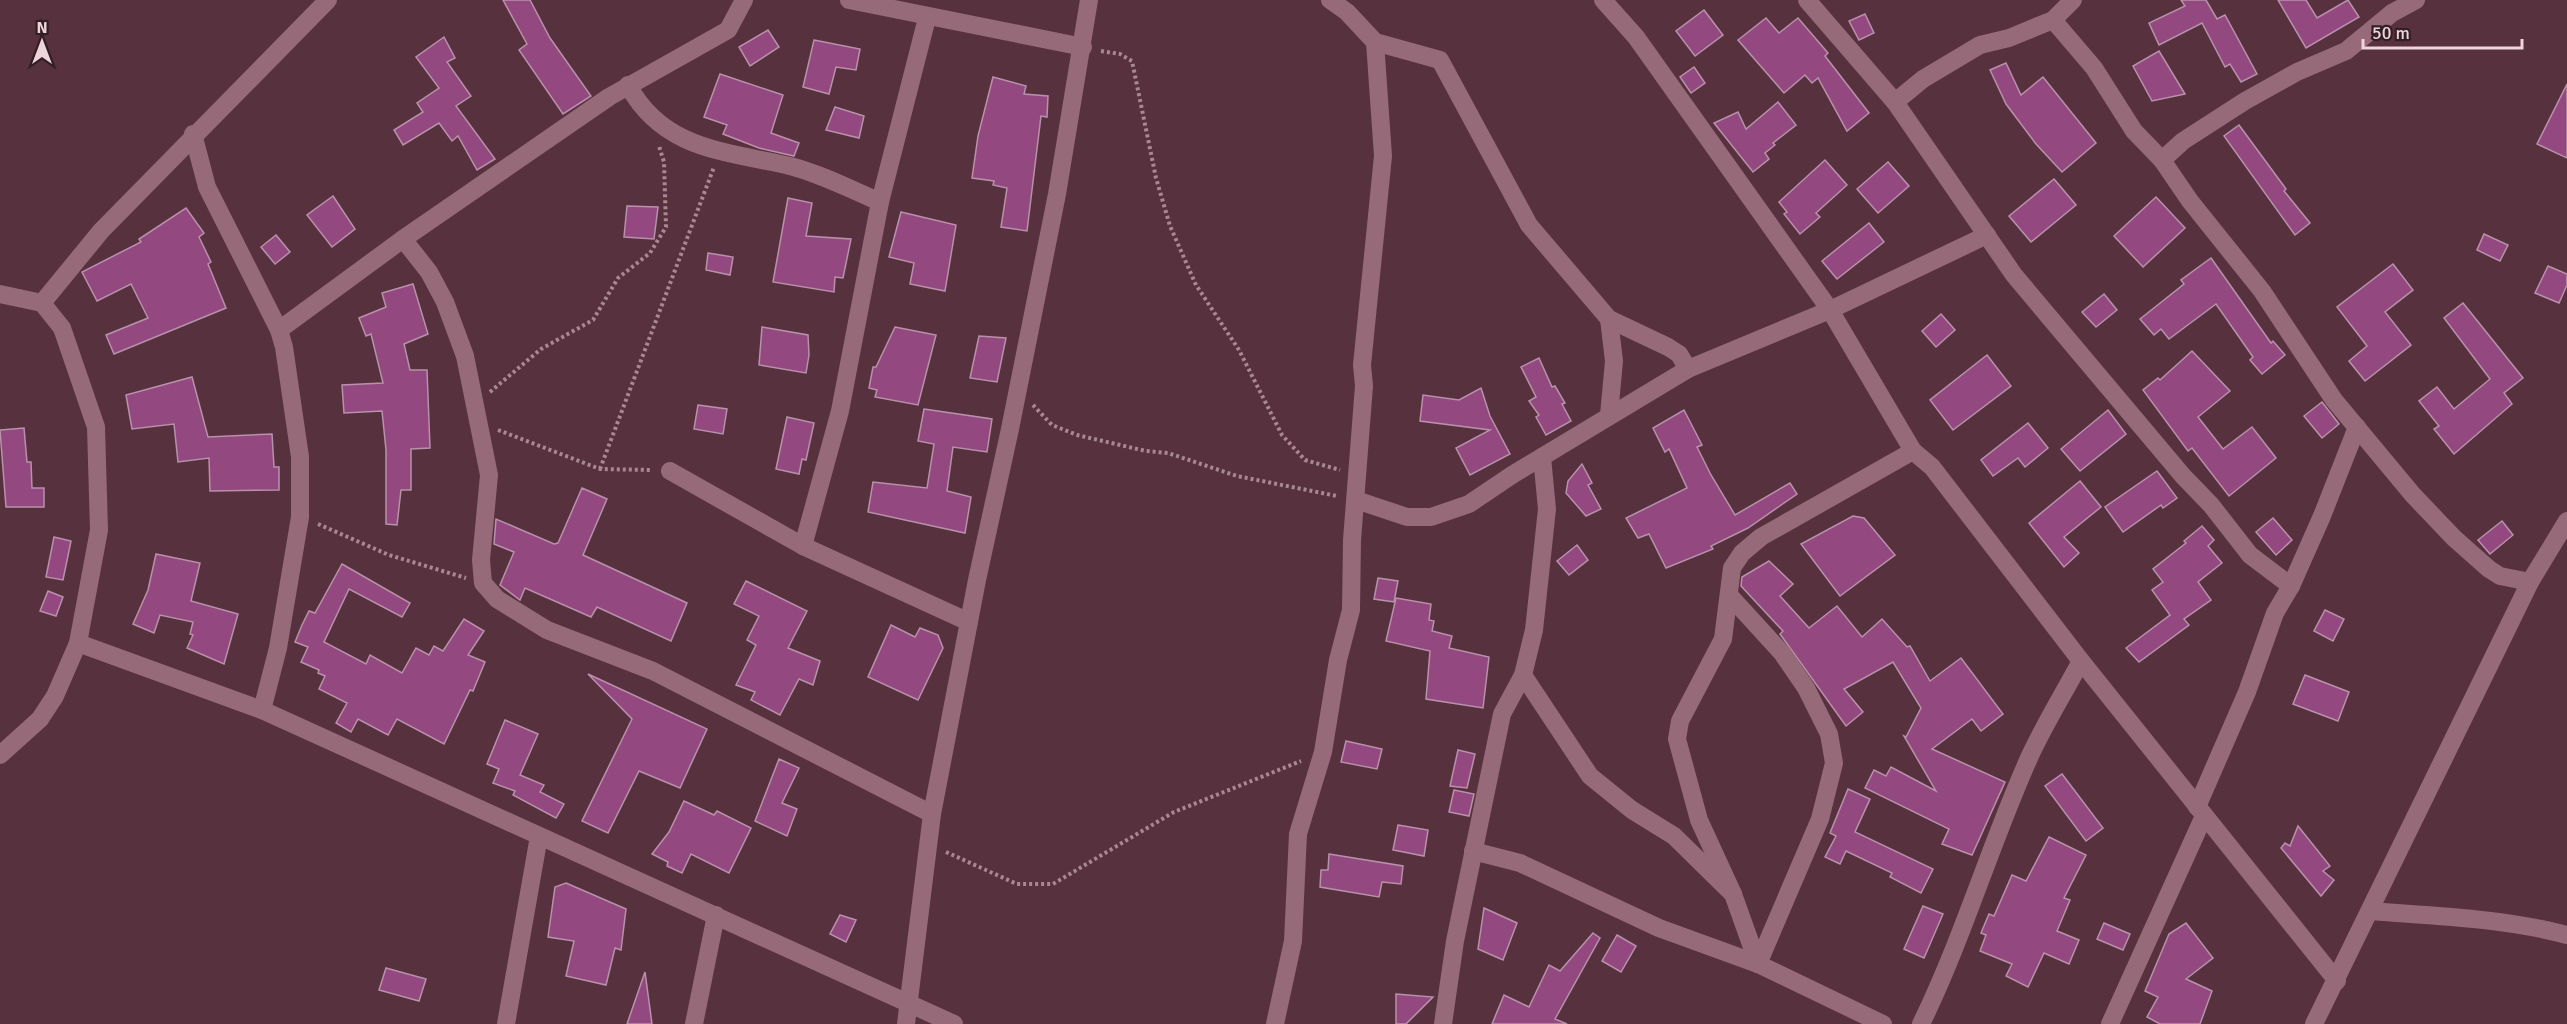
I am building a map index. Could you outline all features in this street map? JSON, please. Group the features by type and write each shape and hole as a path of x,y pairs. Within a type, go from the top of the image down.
{"street":[{"path":"42,303 101,231 193,134 328,0"},
{"path":"279,330 403,239 628,85 693,52 728,30 744,0"},
{"path":"849,0 927,18 1017,32 1083,47"},
{"path":"906,1024 932,814 969,622 1058,194 1063,148 1083,47 1089,0"},
{"path":"1330,0 1347,12 1375,42 1440,60 1529,225 1609,319 1668,346 1679,354 1688,369"},
{"path":"1603,0 1643,46 1830,310 1913,451 1932,467 2081,662 2337,981"},
{"path":"1807,0 1895,102 2014,275 2183,476 2216,511 2250,555 2291,586"},
{"path":"1895,102 1923,78 1980,45 2009,38 2053,20 2073,0"},
{"path":"2162,160 2183,141 2245,101 2297,72 2346,51 2392,13 2416,0"},
{"path":"803,546 840,411 880,202 927,18"},
{"path":"2053,20 2094,68 2134,131 2162,160 2190,201 2262,291 2328,390 2413,495 2468,552 2500,576 2530,582"},
{"path":"1275,1024 1293,941 1298,834 1323,752 1338,660 1351,610 1357,475 1364,386 1362,365 1383,156 1375,42"},
{"path":"628,85 649,117 703,148 791,167 880,202"},
{"path":"193,134 207,187 279,330 285,347 300,457 300,517 278,648 262,710"},
{"path":"1356,500 1407,517 1431,517 1468,504 1609,415 1688,369 1830,310 1987,235"},
{"path":"403,239 429,272 445,302 465,356 489,475 481,560 483,584 497,599 547,630 653,671 932,814"},
{"path":"0,294 42,303 62,328 96,427 99,530 78,643 55,696 40,719 0,755"},
{"path":"1609,319 1614,361 1609,415"},
{"path":"2110,1024 2200,811 2275,613 2291,586 2357,427"},
{"path":"1758,964 1733,894 1699,820 1677,739 1680,721 1723,639 1732,568 1742,553 1761,537 1913,451"},
{"path":"1443,1024 1455,941 1502,714 1523,675 1534,630 1547,509 1542,457"},
{"path":"670,471 803,546 969,622"},
{"path":"2314,1024 2530,582 2567,521"},
{"path":"1729,596 1782,653 1806,688 1829,734 1834,763 1820,819 1758,964"},
{"path":"78,643 262,710 954,1024"},
{"path":"1921,1024 1947,971 1971,902 2029,756 2081,662"},
{"path":"1523,675 1590,776 1632,810 1674,836 1733,894"},
{"path":"506,1024 539,836"},
{"path":"1473,851 1520,863 1659,928 1758,964 1883,1024"},
{"path":"2370,911 2541,928 2567,935"},
{"path":"694,1024 716,915"}],"path":[{"path":"1083,47 1120,54 1132,61 1156,178 1170,226 1196,285 1239,350 1282,435 1305,460 1357,475"},
{"path":"649,117 664,162 666,227 650,253 618,278 593,320 541,349 508,375 474,409 490,426 514,438 600,469 670,471"},
{"path":"600,469 720,153"},
{"path":"1020,374 1033,404 1052,425 1077,435 1146,451 1168,453 1237,476 1356,500"},
{"path":"300,517 389,555 483,584"},
{"path":"928,847 953,854 1017,884 1053,884 1174,812 1323,752"}],"building":[{"path":"503,0 530,0 550,38 591,96 563,114 519,50 527,44"},
{"path":"2181,0 2206,0 2217,19 2225,15 2257,74 2241,82 2230,64 2225,67 2202,23 2159,45 2149,23 2185,6"},
{"path":"2278,0 2306,0 2317,18 2348,0 2359,17 2306,48"},
{"path":"1704,10 1723,35 1695,56 1676,31"},
{"path":"1865,14 1874,33 1859,40 1849,21"},
{"path":"1766,18 1779,33 1798,18 1828,53 1825,56 1869,113 1847,131 1818,78 1812,83 1805,75 1784,93 1738,40"},
{"path":"768,30 779,47 750,66 739,47"},
{"path":"444,37 455,58 447,62 471,96 456,106 495,159 477,170 458,136 452,141 439,123 403,145 394,130 423,112 417,103 439,88 416,57"},
{"path":"814,40 860,49 856,70 836,67 829,94 803,87"},
{"path":"2159,51 2185,94 2152,101 2133,66"},
{"path":"2006,63 2021,95 2043,77 2096,143 2062,172 2036,144 2006,104 1990,70"},
{"path":"1694,67 1705,83 1691,93 1680,77"},
{"path":"720,74 783,95 771,133 799,143 794,156 759,148 723,134 727,125 704,117"},
{"path":"993,77 1026,86 1024,94 1048,96 1047,117 1041,116 1027,231 1001,227 1007,188 993,185 994,181 972,178 978,136"},
{"path":"2567,84 2567,158 2537,144"},
{"path":"1778,102 1796,125 1773,143 1775,145 1765,153 1769,159 1753,172 1714,123 1738,112 1746,129"},
{"path":"835,107 864,116 859,138 826,130"},
{"path":"2239,125 2286,189 2284,191 2310,223 2295,235 2224,136"},
{"path":"1825,160 1847,185 1816,213 1820,217 1800,234 1784,214 1787,212 1779,202"},
{"path":"1888,162 1909,186 1878,213 1857,189"},
{"path":"2054,179 2076,205 2031,242 2009,216"},
{"path":"333,196 355,229 332,247 307,215"},
{"path":"2156,197 2185,228 2143,267 2114,236"},
{"path":"788,198 812,203 806,236 851,239 843,278 835,277 834,292 773,282"},
{"path":"627,206 658,207 654,239 624,237"},
{"path":"186,208 204,233 199,237 211,262 208,264 226,308 114,354 106,335 148,318 131,284 97,301 82,272 141,242 139,239"},
{"path":"901,212 956,225 945,291 910,284 914,263 889,257"},
{"path":"1869,223 1884,242 1837,279 1822,261"},
{"path":"2484,234 2508,245 2500,261 2477,250"},
{"path":"276,235 290,252 275,264 261,247"},
{"path":"708,253 733,257 730,275 706,270"},
{"path":"2211,258 2271,343 2273,341 2285,355 2262,374 2250,360 2253,357 2216,304 2169,339 2161,329 2154,335 2140,319 2184,284 2181,280"},
{"path":"2393,264 2413,290 2385,312 2411,345 2365,381 2349,361 2367,346 2337,307"},
{"path":"2548,266 2567,274 2567,285 2559,303 2535,293"},
{"path":"413,284 428,334 404,344 410,370 427,370 430,448 411,449 411,490 401,490 397,525 386,524 386,450 382,411 344,413 342,385 383,383 371,334 366,336 359,318 386,307 382,293"},
{"path":"2104,294 2117,310 2096,327 2082,312"},
{"path":"2463,303 2523,378 2504,393 2512,404 2454,454 2434,429 2439,426 2419,401 2437,387 2454,409 2490,379 2444,318"},
{"path":"1941,314 1955,330 1936,347 1922,331"},
{"path":"762,327 808,335 809,355 806,373 759,365"},
{"path":"895,327 936,335 918,405 875,397 877,390 869,388 873,367 876,367"},
{"path":"979,336 1006,338 997,382 970,378"},
{"path":"2192,351 2230,391 2198,417 2223,449 2252,427 2276,458 2229,496 2192,448 2188,451 2143,390 2158,378 2160,380"},
{"path":"1987,355 2011,386 1953,430 1930,400"},
{"path":"1539,358 1552,387 1555,386 1565,403 1562,404 1571,421 1546,435 1536,417 1539,415 1529,401 1536,397 1521,367"},
{"path":"192,377 208,437 272,434 274,467 279,467 279,490 210,491 209,458 178,462 174,424 132,429 126,395"},
{"path":"1481,388 1490,416 1510,454 1470,475 1456,448 1490,430 1420,421 1423,395 1459,400"},
{"path":"2322,402 2339,424 2322,438 2304,416"},
{"path":"698,405 727,409 723,434 694,429"},
{"path":"924,409 992,419 987,452 953,447 947,491 971,497 965,533 868,512 873,482 927,488 934,444 918,441"},
{"path":"1684,410 1702,445 1697,447 1735,515 1790,483 1797,494 1748,528 1711,546 1713,549 1666,568 1649,534 1638,538 1626,518 1687,488 1669,449 1665,452 1653,428"},
{"path":"2108,410 2126,434 2080,471 2061,449"},
{"path":"787,417 814,423 806,460 802,459 799,474 776,469"},
{"path":"2028,423 2048,448 2025,467 2018,458 1993,476 1981,460"},
{"path":"24,428 27,462 31,462 32,488 44,488 44,507 6,507 0,430"},
{"path":"1582,464 1592,483 1588,485 1601,509 1586,516 1566,493 1568,481"},
{"path":"2157,471 2177,498 2163,508 2161,505 2123,532 2105,507"},
{"path":"2080,481 2101,507 2064,537 2079,553 2064,567 2029,523"},
{"path":"582,488 607,499 583,555 687,603 671,641 597,607 591,617 525,588 520,600 500,585 514,552 494,544 496,519 554,544 558,543"},
{"path":"1853,516 1864,518 1895,555 1840,596 1801,544"},
{"path":"2273,518 2292,540 2276,555 2256,532"},
{"path":"2502,521 2513,535 2490,554 2478,540"},
{"path":"2202,526 2214,540 2208,546 2222,563 2198,582 2211,600 2184,619 2189,625 2139,662 2126,648 2170,615 2152,590 2163,582 2153,569 2186,543 2184,541"},
{"path":"54,537 71,541 63,580 46,577"},
{"path":"1577,545 1588,560 1569,575 1557,561"},
{"path":"156,554 200,563 191,601 238,614 224,664 187,648 193,635 190,634 193,622 160,615 154,633 133,624 148,590"},
{"path":"1769,561 1793,584 1780,596 1809,628 1837,606 1862,637 1882,619 1907,647 1910,646 1930,681 1961,658 2003,714 1981,731 1972,719 1932,749 2005,782 1972,855 1942,844 1949,829 1865,788 1874,770 1886,776 1891,767 1936,791 1904,736 1906,737 1921,708 1893,662 1844,689 1863,712 1846,726 1780,634 1783,631 1741,586 1742,577"},
{"path":"342,564 410,603 402,617 349,589 324,642 366,664 370,655 402,673 416,648 429,655 434,646 443,651 464,619 484,631 468,655 485,662 473,691 470,690 444,744 397,719 388,735 358,719 351,732 336,723 347,703 319,689 325,676 318,673 319,670 301,662 308,647 295,642 302,625 309,611 315,613"},
{"path":"1378,578 1398,581 1394,602 1374,599"},
{"path":"746,581 807,611 788,648 820,661 813,685 799,679 780,715 751,700 755,692 736,685 756,645 747,640 759,616 734,604"},
{"path":"48,591 63,597 56,616 40,611"},
{"path":"1396,598 1431,604 1429,620 1434,621 1432,631 1452,636 1449,648 1489,657 1483,708 1426,699 1430,651 1386,641"},
{"path":"2325,610 2344,619 2333,641 2314,631"},
{"path":"891,625 915,637 920,628 938,635 943,648 918,700 868,677"},
{"path":"588,674 707,729 680,788 639,771 608,833 582,821 632,719"},
{"path":"2305,675 2349,692 2338,721 2293,704"},
{"path":"505,720 538,734 520,775 544,785 540,792 564,804 556,818 513,795 515,791 493,783 499,769 487,764"},
{"path":"1346,741 1382,749 1377,769 1341,762"},
{"path":"1458,750 1475,754 1467,788 1450,786"},
{"path":"779,759 799,768 782,803 797,809 787,836 755,821"},
{"path":"2062,774 2103,828 2086,841 2045,786"},
{"path":"1848,789 1870,799 1855,832 1933,869 1921,893 1890,877 1892,873 1846,851 1840,864 1825,857 1836,836 1830,833"},
{"path":"1454,790 1474,794 1469,816 1449,812"},
{"path":"684,801 714,815 717,811 751,828 729,873 691,854 682,873 667,866 668,862 652,854 669,832"},
{"path":"1398,825 1428,830 1424,856 1393,850"},
{"path":"2298,826 2330,866 2323,871 2334,880 2321,896 2281,848 2285,843 2290,846"},
{"path":"2049,837 2086,855 2064,898 2070,900 2057,931 2079,940 2069,964 2044,953 2028,987 2006,976 2012,964 1980,951 1986,935 1981,933 1989,914 1994,916 2012,875 2026,881"},
{"path":"1329,854 1403,866 1401,884 1382,882 1379,897 1320,887 1321,870 1328,870"},
{"path":"566,883 626,909 621,950 615,948 606,985 566,976 574,941 548,937 555,887"},
{"path":"1923,906 1943,914 1924,958 1904,949"},
{"path":"1484,908 1517,923 1503,960 1478,949"},
{"path":"840,915 856,920 846,942 830,934"},
{"path":"2104,923 2130,934 2123,950 2097,939"},
{"path":"2186,923 2213,958 2186,979 2212,991 2200,1024 2160,1024 2147,1017 2158,997 2145,991 2169,934"},
{"path":"1593,933 1600,938 1555,1019 1567,1024 1492,1024 1504,995 1529,1007 1549,965 1560,971"},
{"path":"1617,935 1636,946 1621,972 1602,961"},
{"path":"386,968 426,979 419,1001 379,990"},
{"path":"645,972 652,1024 627,1024"},
{"path":"1396,994 1433,997 1406,1024 1396,1024"}]}
